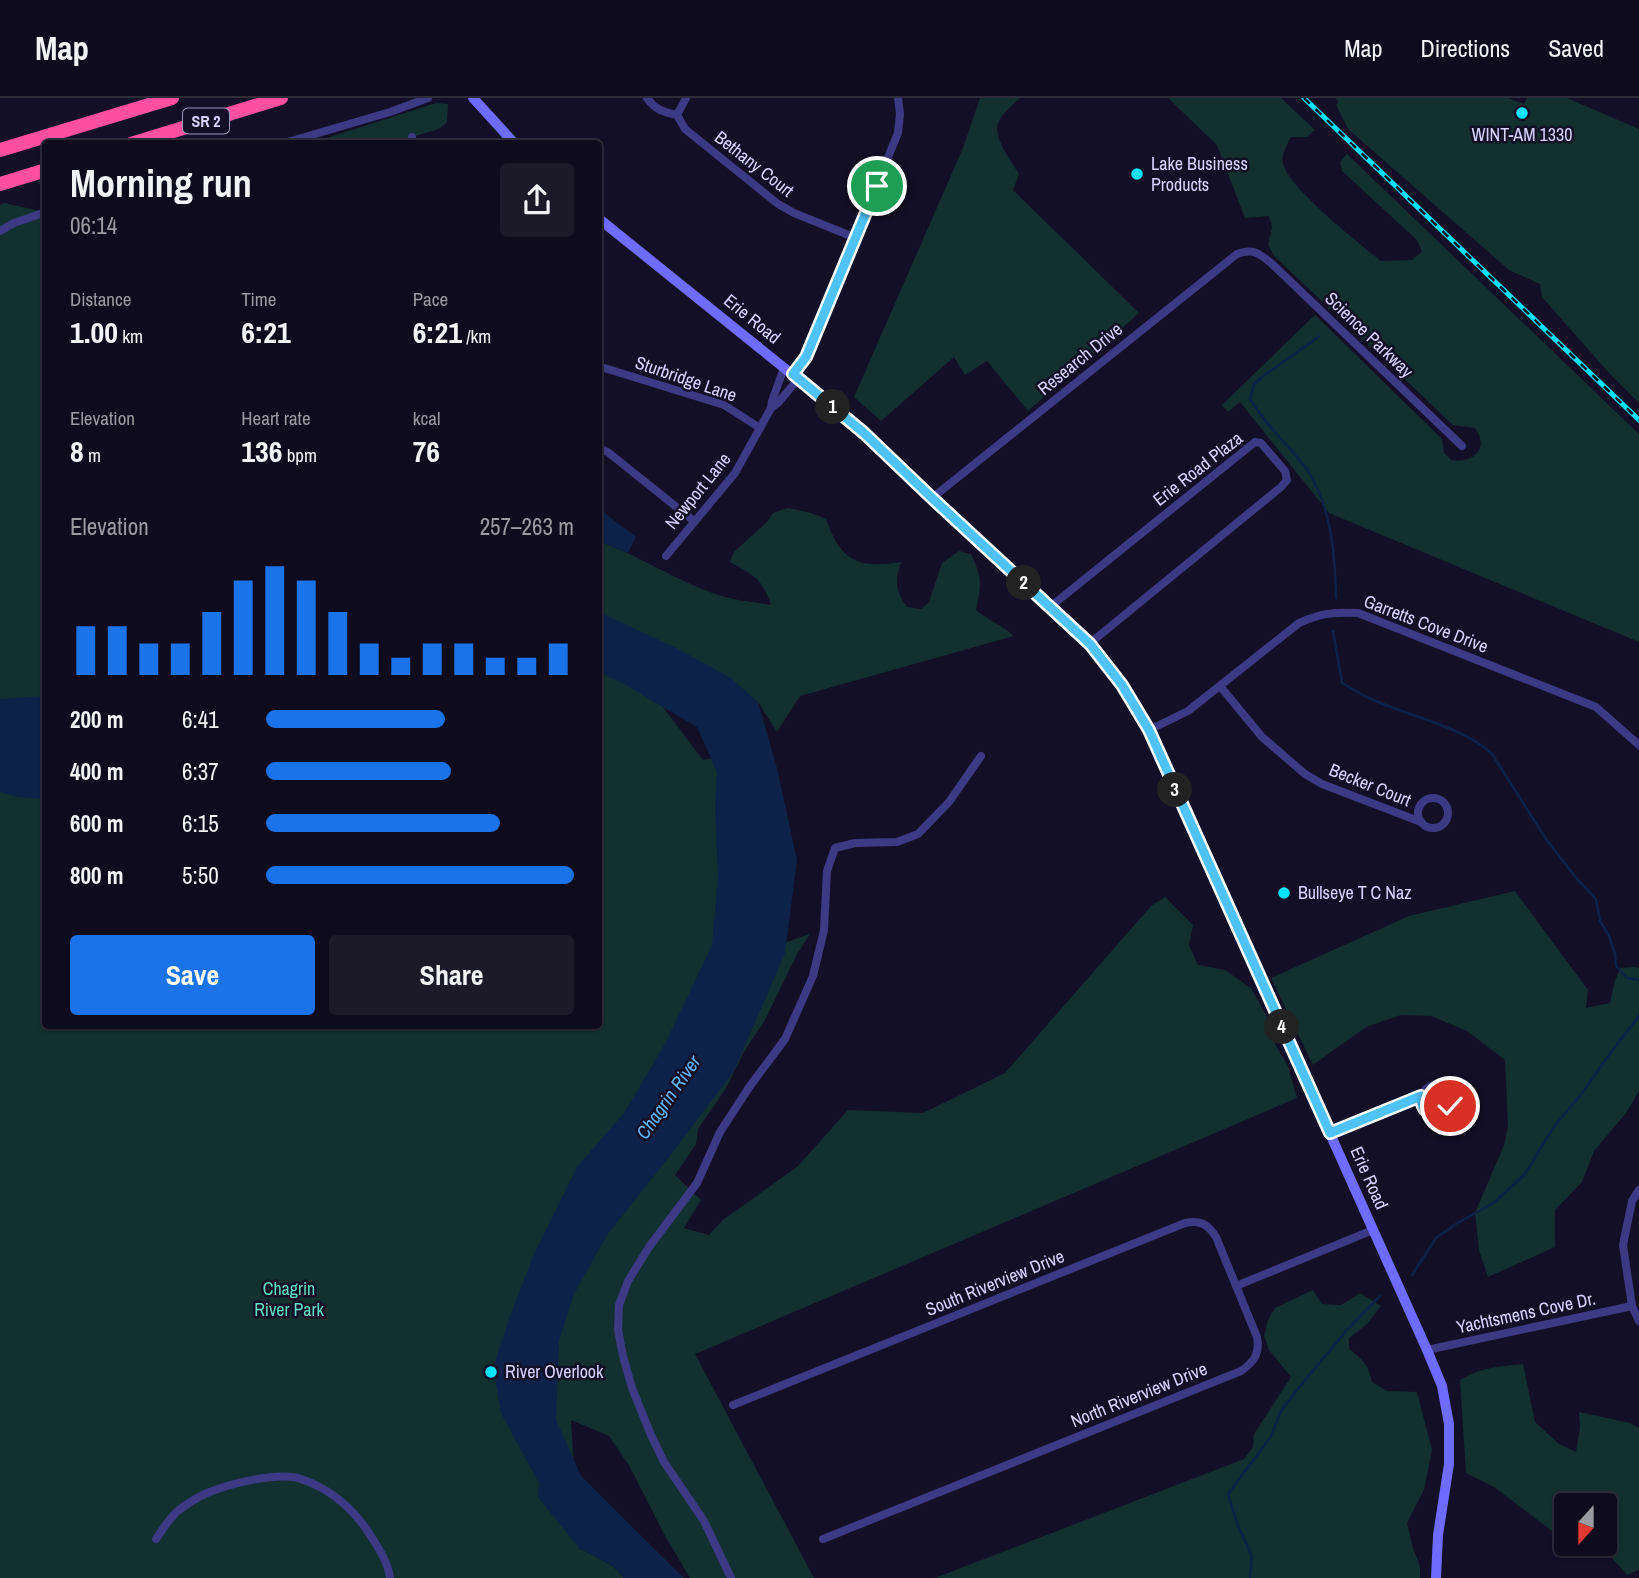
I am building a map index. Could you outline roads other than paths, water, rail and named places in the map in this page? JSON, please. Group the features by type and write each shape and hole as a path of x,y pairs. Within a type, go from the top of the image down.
{"highway":[{"name":"SR 2","path":"0,150 173,98"},
{"name":"SR 2","path":"144,140 281,98"},
{"path":"0,184 42,170"},
{"path":"0,193 42,171"}],"street":[{"path":"295,140 428,98"},
{"path":"473,98 507,140"},
{"name":"Bethany Court","path":"647,98 651,105 659,110 677,115 685,129 778,204 794,214 856,238"},
{"path":"677,115 686,98"},
{"path":"771,408 778,403 792,374 806,357 856,238 898,133 898,98"},
{"path":"0,231 42,213"},
{"name":"Erie Road","path":"602,221 864,433 1090,644 1122,685 1149,730 1442,1386 1449,1424 1448,1464 1438,1535 1436,1578"},
{"name":"Science Parkway","path":"1251,251 1271,263 1462,446"},
{"name":"Research Drive","path":"932,498 1237,254 1251,251"},
{"name":"Sturbridge Lane","path":"602,367 724,405 760,428"},
{"name":"Newport Lane","path":"666,556 735,473 771,408 772,401 792,374"},
{"name":"Erie Road Plaza","path":"1049,607 1255,442 1261,443 1285,471 1287,480 1090,644"},
{"path":"602,449 694,521"},
{"name":"Garretts Cove Drive","path":"1149,730 1188,711 1299,624 1319,614 1336,612 1359,613 1596,707 1639,745"},
{"name":"Becker Court","path":"1220,686 1262,737 1306,774 1322,784 1421,822"},
{"path":"731,1578 704,1521 664,1462 651,1435 632,1388 623,1356 618,1330 620,1305 628,1281 649,1247 696,1183 720,1132 785,1038 813,976 824,930 827,871 835,848 855,843 897,842 918,834 949,802 981,757"},
{"path":"1330,1133 1421,1096"},
{"path":"1639,1191 1632,1201 1623,1245 1632,1306 1639,1321"},
{"name":"South Riverview Drive","path":"733,1405 1185,1223 1203,1223 1211,1229 1236,1286"},
{"path":"1236,1286 1373,1230"},
{"name":"North Riverview Drive","path":"823,1539 1241,1371 1256,1356 1258,1347 1257,1337 1236,1286"},
{"name":"Yachtsmens Cove Dr.","path":"1427,1350 1632,1306"},
{"path":"156,1539 177,1511 205,1494 270,1477 299,1478 332,1493 361,1522 378,1547 390,1578"}],"water":[{"path":"602,509 636,537 628,553 602,542"},
{"name":"Chagrin River","path":"602,613 676,648 731,678 758,702 777,768 797,860 785,953 734,1071 607,1235 574,1294 559,1341 556,1420 581,1476 684,1578 624,1578 613,1566 579,1548 538,1497 539,1483 501,1413 493,1367 534,1254 577,1167 624,1113 666,1042 712,945 718,878 715,807 717,772 697,727 602,673"},
{"path":"42,696 42,799 0,792 0,699"}],"waterway":[{"path":"1320,336 1254,384 1250,399 1266,422 1304,465 1316,486 1331,533 1336,598"},
{"path":"1333,631 1342,683 1371,699 1467,737 1492,754 1546,839 1596,899 1600,921 1615,954 1616,966 1627,978 1639,980"},
{"path":"1412,1275 1436,1238 1495,1202 1525,1174 1553,1128 1639,1016"},
{"path":"1250,1578 1252,1556 1238,1526 1228,1494 1270,1438 1281,1411 1297,1390 1346,1331 1380,1296"}],"railway":[{"path":"1304,98 1639,420"}],"place":[{"name":"WINT-AM 1330","path":"1522,113"},
{"name":"Lake Business Products","path":"1137,174"},
{"name":"Bullseye T C Naz","path":"1284,893"},
{"name":"River Overlook","path":"491,1372"}],"park label":[{"name":"Chagrin River Park","path":"289,1299"}]}
